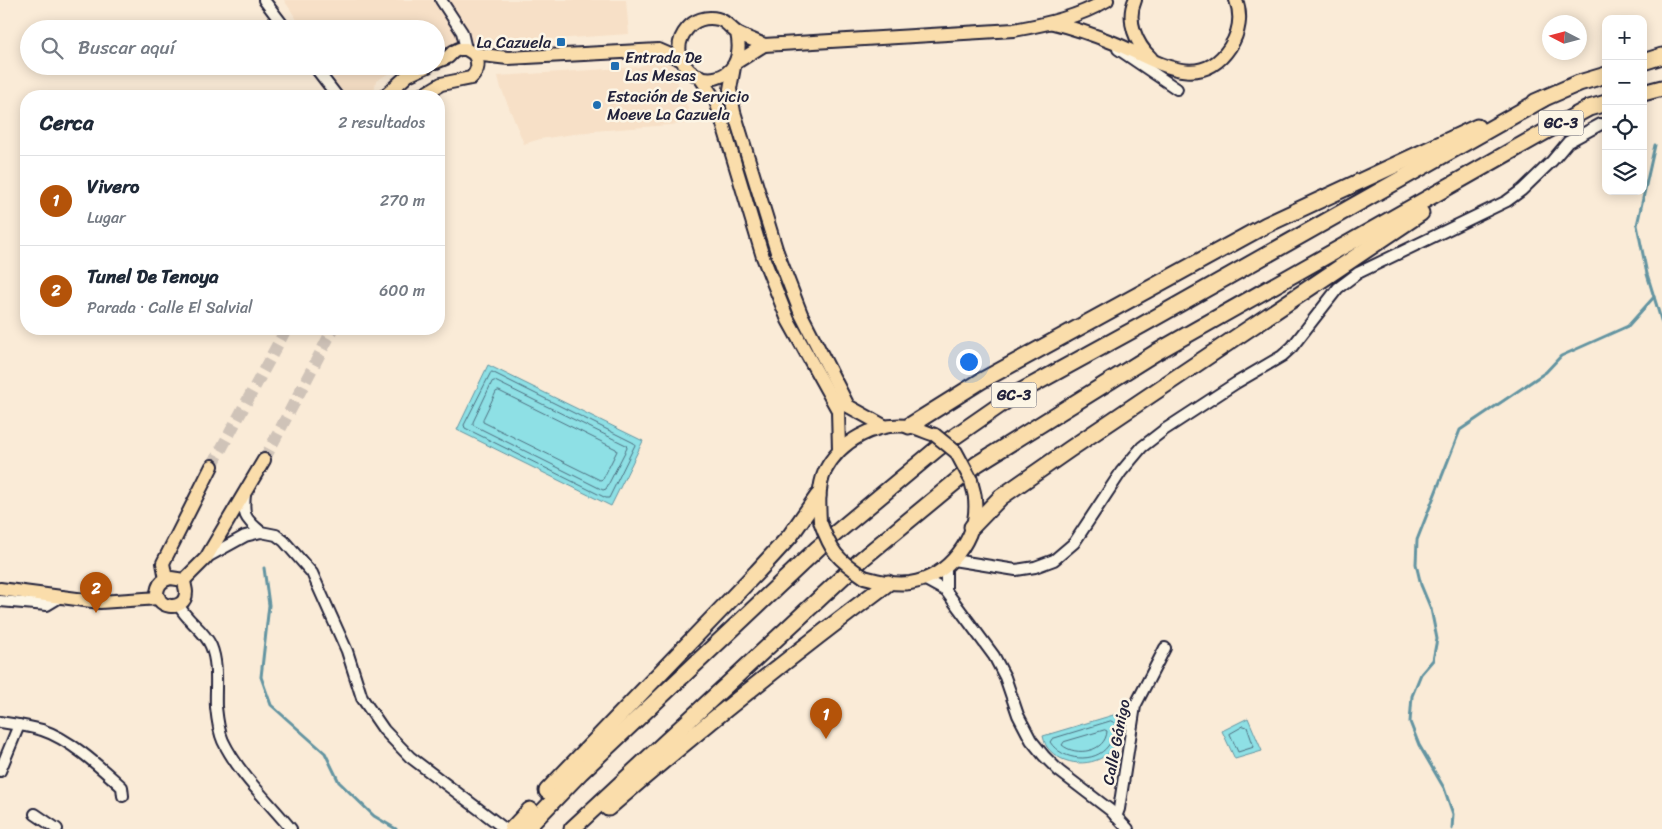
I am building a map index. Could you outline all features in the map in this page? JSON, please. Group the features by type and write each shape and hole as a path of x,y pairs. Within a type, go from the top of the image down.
{"highway":[{"path":"1647,61 1662,56"},
{"name":"GC-3","path":"526,829 553,792 818,548 938,448 1016,394 1543,99 1602,75"},
{"path":"1647,92 1662,88"},
{"path":"909,426 944,406 981,381 1266,225 1460,134 1543,99"},
{"name":"GC-3","path":"572,829 589,820 862,559 977,464 1156,353 1589,108 1602,104"},
{"path":"972,527 1000,498 1518,148"},
{"path":"512,829 553,792 757,572 790,536 818,496"},
{"path":"589,820 888,583"}],"main road":[{"path":"764,44 735,64 727,73 707,78 691,72 682,60 679,48 681,38 691,24 710,18 719,19 727,23 737,33 764,44 1014,30 1053,23 1093,9 1108,0"},
{"path":"1135,0 1132,20 1135,36 1143,50 1154,62"},
{"path":"1053,23 1089,32 1168,68 1184,72 1199,70 1213,64 1225,54 1235,39 1240,21 1236,0"},
{"path":"737,33 740,45 730,89 734,112 777,252 801,314 848,406 884,426"},
{"path":"445,58 459,49 508,58 658,50 681,38"},
{"path":"658,50 682,60"},
{"path":"470,52 478,61 478,69"},
{"path":"448,57 447,69 450,74 460,80"},
{"path":"431,90 441,84 471,78 478,69 508,58"},
{"path":"392,90 408,75"},
{"path":"699,76 716,101 763,257 788,320 838,410 840,450"},
{"path":"884,426 909,426 934,435 956,452 971,480 976,500 972,527 963,547 950,563 924,579 910,583 888,583 864,577 844,563 828,544 820,521 818,496 825,471 840,450 860,435 884,426"},
{"path":"184,580 206,558 264,460"},
{"path":"166,579 162,563 212,466"},
{"path":"171,578 184,580 186,593 183,602 174,606 165,605 157,594 159,585 166,579 171,578"},
{"path":"0,589 100,602 159,598"}],"street":[{"path":"264,0 279,20"},
{"path":"441,0 462,32 470,52"},
{"path":"1100,38 1177,88 1168,68"},
{"path":"321,75 332,90"},
{"path":"946,591 950,563 978,564 1016,570 1035,567 1054,560 1074,543 1121,472 1142,447 1164,430 1236,383 1282,356 1338,288 1358,273 1507,201 1522,190 1552,161 1568,142 1601,124"},
{"path":"245,492 244,508 247,521 261,532"},
{"path":"206,558 245,536 261,532 276,535 284,541 312,572 347,651 362,698 384,730 410,757 505,829"},
{"path":"963,547 978,564"},
{"path":"924,579 946,591 994,656 1005,677 1018,715 1031,740 1044,756 1128,829"},
{"path":"0,601 46,605 62,596"},
{"path":"179,605 184,614 195,623 212,647 217,678 216,707 222,739 237,765 291,829"},
{"name":"Calle Gánigo","path":"1116,817 1119,809 1135,706 1165,648"},
{"path":"0,722 42,730 52,734 86,756 122,787 123,796"},
{"path":"0,771 19,725"},
{"path":"35,814 57,829"}],"shaded area":[{"path":"284,0 626,0 629,34 445,46 445,20 297,20"},
{"name":"Estación de Servicio Moeve La Cazuela","path":"658,58 668,60 674,65 678,84 694,123 594,131 540,139 524,144 498,76 638,67"},
{"path":"331,75 386,75 376,81 374,90 340,90"}],"water":[{"path":"488,365 643,441 611,506 457,430"},
{"path":"1120,713 1119,733 1116,743 1104,757 1087,762 1069,762 1053,754 1045,743 1043,736"},
{"path":"1248,718 1262,751 1235,759 1222,731"}],"waterway":[{"path":"1655,145 1637,225 1647,274 1662,323"},
{"path":"1452,829 1453,814 1444,788 1419,745 1410,722 1412,696 1421,674 1433,660 1437,639 1431,609 1421,585 1416,564 1417,540 1460,430 1546,372 1561,356 1628,326 1654,297"},
{"path":"264,568 269,605 261,677 271,705 325,753 339,782 374,816 396,829"}],"tunnel":[{"path":"212,466 283,335"},
{"path":"264,460 330,335"}],"place":[{"name":"La Cazuela","path":"561,42"},
{"name":"Entrada De Las Mesas","path":"615,66"},
{"name":"Estación de Servicio Moeve La Cazuela","path":"597,105"},
{"name":"Tunel De Tenoya","path":"96,613"},
{"name":"Vivero","path":"826,739"}]}
